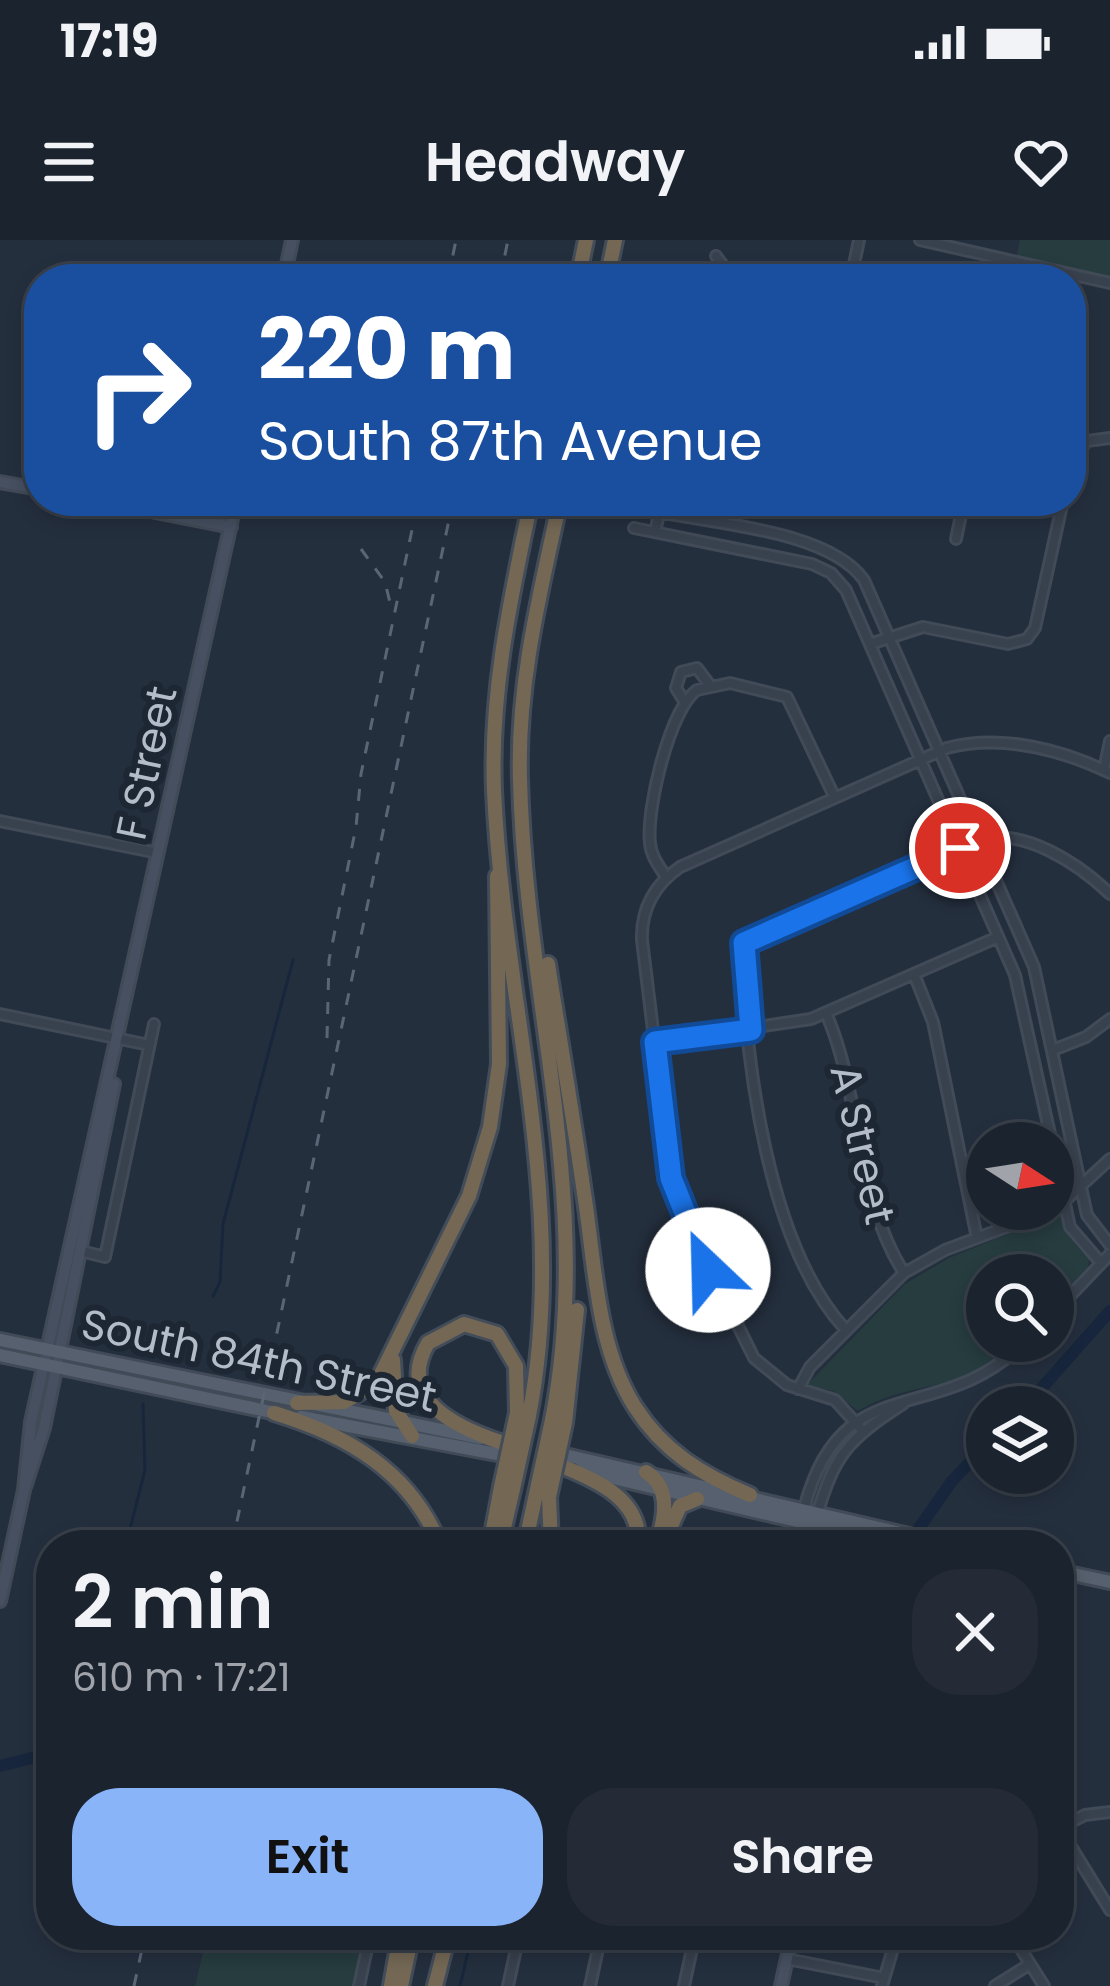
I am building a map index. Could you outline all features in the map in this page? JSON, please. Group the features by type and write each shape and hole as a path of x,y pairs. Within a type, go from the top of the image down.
{"highway":[{"path":"494,1530 544,1323 545,1247 500,859 496,703 528,516"},
{"path":"531,1530 543,1496 558,1422 567,1325 568,1209 520,792 524,689 557,516"},
{"path":"520,792 599,1295 618,1373 634,1406 668,1447 711,1479 750,1495"},
{"path":"297,1402 337,1404 367,1393 401,1339 461,1214 490,1126 500,1042 494,892 500,859"},
{"path":"502,1447 454,1424 428,1402 418,1372 428,1343 464,1324 497,1334 517,1366 523,1414"},
{"path":"401,1339 391,1382 400,1422 412,1436"},
{"path":"274,1412 333,1433 378,1462 418,1504 432,1530"},
{"path":"564,1463 623,1501 638,1530"},
{"path":"646,1472 662,1490 661,1530"},
{"path":"502,1530 507,1488"},
{"path":"543,1496 548,1530"},
{"path":"666,1530 680,1506 697,1498"},
{"path":"392,1986 398,1950"},
{"path":"401,1986 409,1950"},
{"path":"431,1986 437,1950"},
{"path":"431,1986 443,1950"}],"main road":[{"name":"South 84th Street","path":"0,1340 52,1358 274,1412 502,1447"},
{"name":"South 84th Street","path":"0,1355 52,1358 297,1402 502,1447"},
{"path":"564,1463 697,1498 810,1515"},
{"path":"564,1463 646,1472 750,1495 862,1530"},
{"path":"1074,1574 1110,1582"}],"street":[{"path":"920,240 1026,264"},
{"path":"716,256 722,264"},
{"path":"176,516 231,527"},
{"name":"F Street","path":"52,1358 81,1251 121,1039 233,516"},
{"path":"655,532 658,516"},
{"path":"676,516 836,553 864,580 1034,967 1081,1187 1091,1224 1110,1249 1074,1291"},
{"path":"956,539 961,516"},
{"path":"871,644 923,627 1017,644 1035,628 1059,516"},
{"path":"634,528 826,570 846,590 1021,991 1047,1122"},
{"path":"684,701 676,688 681,672 697,668 709,684"},
{"path":"666,877 651,850 650,829 673,724 684,701 709,684 730,683 787,697 835,798"},
{"path":"862,1431 836,1400 798,1389 769,1372 743,1344 682,1210 671,1178 642,927 649,900 666,877 940,752 997,741 1107,772 1110,741"},
{"path":"0,821 160,854"},
{"path":"978,840 991,837 1053,852 1110,894"},
{"path":"845,1329 815,1295 800,1263 766,1152 741,948 748,940 960,848"},
{"path":"655,1042 751,1030 826,1013 998,937"},
{"path":"914,974 933,1022 977,1238"},
{"name":"A Street","path":"826,1013 846,1063 880,1227 904,1273"},
{"path":"0,1014 149,1045"},
{"path":"1053,1050 1086,1037 1110,1019"},
{"path":"81,1251 105,1256 154,1024"},
{"name":"F Street","path":"0,1601 24,1490 38,1452 93,1135 121,1039"},
{"path":"1074,1193 1110,1159"},
{"path":"798,1389 810,1366 904,1273 996,1230"},
{"path":"1074,1230 1101,1263"},
{"path":"810,1515 824,1453 855,1419 973,1383 1000,1362"},
{"path":"810,1515 832,1466 862,1431 904,1403"},
{"path":"1074,1820 1093,1812 1110,1812"},
{"path":"1074,1851 1110,1910"},
{"path":"359,1986 367,1950"},
{"path":"508,1986 516,1950"},
{"path":"590,1986 598,1950"},
{"path":"684,1986 692,1950"},
{"path":"781,1986 789,1950"},
{"path":"787,1959 883,1982 893,1950"},
{"path":"1021,1950 1044,1986"},
{"path":"995,1986 1030,1964"}],"green space":[{"path":"1020,240 1110,240 1110,277 1086,272 1086,264 1016,258"},
{"path":"1017,1230 1067,1230 1089,1260 1074,1282 1074,1254 966,1254 966,1362 991,1362 977,1371 858,1411 833,1391 807,1385 905,1284 949,1258"},
{"path":"203,1950 362,1950 355,1986 195,1986"}],"waterway":[{"path":"213,1296 220,1282 223,1224 293,960"},
{"path":"1044,1386 1110,1311"},
{"path":"130,1530 145,1470 143,1404"},
{"path":"918,1530 966,1466"},
{"path":"0,1766 36,1757"},
{"path":"460,1986 468,1950"}],"railway":[{"path":"451,264 456,240"},
{"path":"503,264 508,240"},
{"path":"327,1038 329,960 356,827 361,774 415,516"},
{"path":"235,1530 450,516"},
{"path":"361,549 385,582 392,611"},
{"path":"134,1986 142,1950"}],"route":[{"path":"708,1270 671,1178 655,1042 751,1030 741,953 744,943 960,848"}]}
